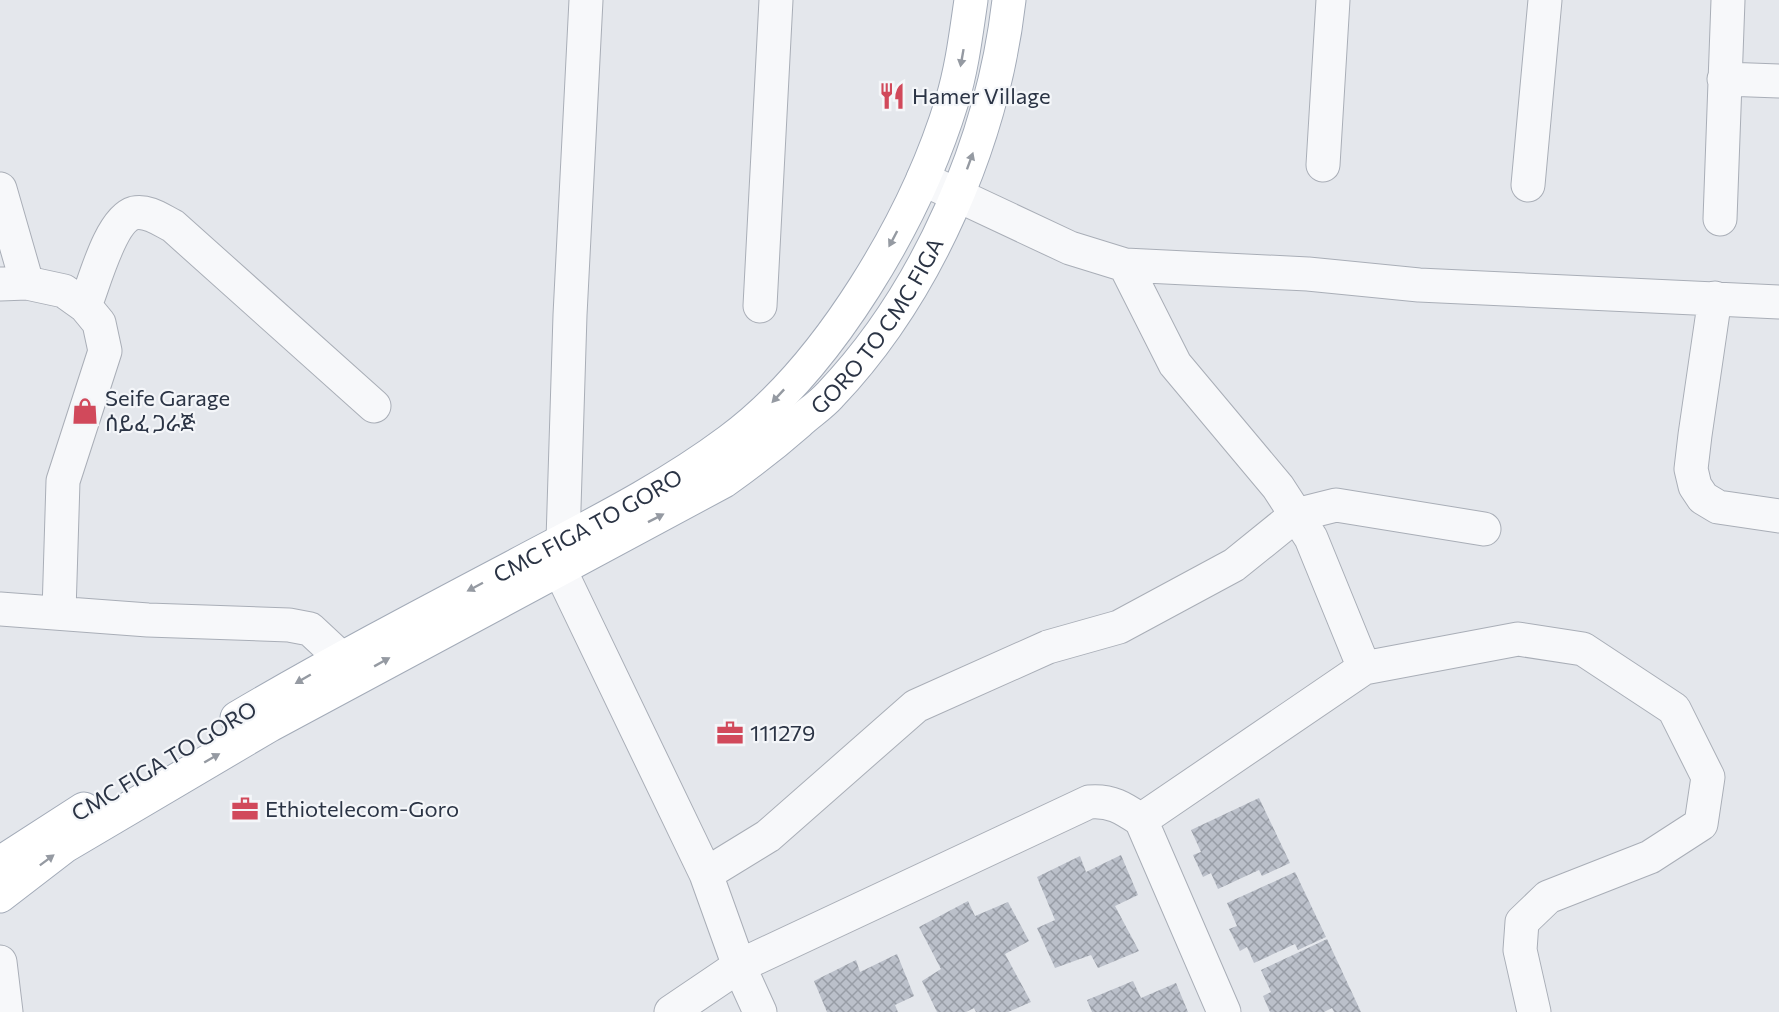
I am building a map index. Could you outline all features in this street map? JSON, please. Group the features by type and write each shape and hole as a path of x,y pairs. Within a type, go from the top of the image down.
{"main road":[{"name":"CMC FIGA TO GORO","path":"0,863 111,792 340,657 576,553 628,506 729,441 764,411 828,340 860,294 891,242 923,179 952,100 971,0"},
{"name":"GORO TO CMC FIGA","path":"576,553 724,481 763,453 829,396 891,317 921,268 957,196 984,124 1000,67 1009,0"},
{"path":"0,896 65,846 162,788 576,553"}],"street":[{"path":"586,0 570,315 576,553 706,874 739,966 760,1012"},
{"path":"760,306 776,0"},
{"path":"1323,165 1333,0"},
{"path":"1528,185 1545,0"},
{"path":"1720,219 1728,0"},
{"path":"1724,79 1779,81"},
{"path":"923,179 1070,248 1125,265 1308,274 1419,285 1779,302"},
{"path":"0,189 13,283 64,291 85,306 99,323 105,351 63,481 59,612"},
{"path":"85,306 116,225 133,213 148,213 173,226 374,406"},
{"path":"1125,265 1175,364 1278,487 1311,538 1364,668"},
{"path":"1715,298 1691,469 1695,486 1703,498 1718,507 1779,516"},
{"path":"706,874 768,836 916,706 1048,647 1119,627 1234,565 1296,515 1336,505 1484,529"},
{"path":"0,609 148,620 289,625 310,630 340,657"},
{"path":"1141,820 1364,668 1518,639 1583,649 1674,709 1708,777 1701,824 1650,857 1548,897 1522,922 1520,950 1534,1012"},
{"path":"671,1012 739,966 1089,802 1105,800 1121,806 1141,820 1224,1012"},
{"path":"0,962 6,1012"}],"building":[{"path":"1259,798 1290,863 1262,876 1259,870 1218,889 1211,873 1203,877 1193,855 1201,852 1191,830"},
{"path":"1121,855 1138,895 1115,906 1139,951 1098,968 1091,955 1055,968 1037,928 1055,920 1037,877 1080,856 1086,872"},
{"path":"1295,872 1326,937 1298,950 1295,944 1254,963 1247,947 1240,951 1229,929 1237,926 1227,903"},
{"path":"968,901 975,916 1008,902 1029,941 1005,954 1031,1002 1008,1012 976,1012 974,1008 966,1012 937,1012 922,981 941,969 919,927"},
{"path":"1327,939 1361,1012 1334,1012 1332,1008 1324,1012 1270,1012 1263,996 1271,992 1261,970"},
{"path":"897,954 914,996 895,1005 898,1012 827,1012 814,981 856,960 860,972"},
{"path":"1133,981 1141,998 1176,983 1188,1012 1092,1012 1087,1000"}],"place":[{"name":"Hamer Village","path":"892,96"},
{"name":"Seife Garage ሰይፈ ጋራጅ","path":"85,411"},
{"name":"111279","path":"730,733"},
{"name":"Ethiotelecom-Goro","path":"245,809"}]}
